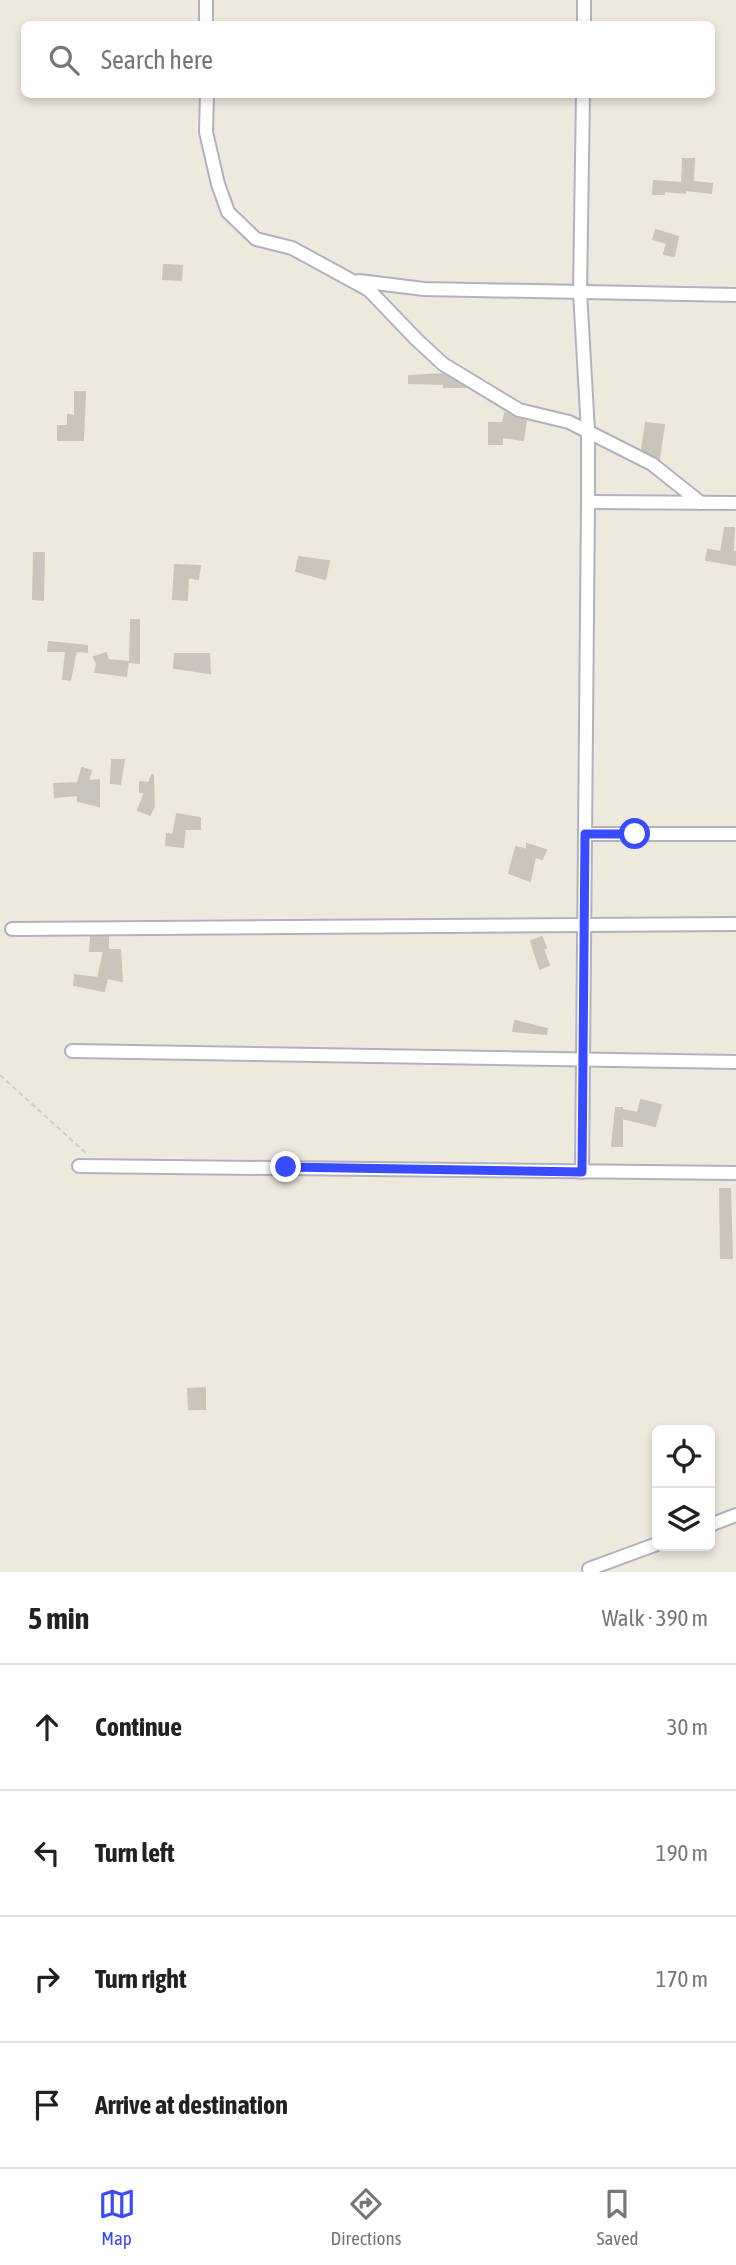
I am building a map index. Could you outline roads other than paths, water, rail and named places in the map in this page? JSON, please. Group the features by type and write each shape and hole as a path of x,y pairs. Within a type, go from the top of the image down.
{"street":[{"path":"206,0 206,21"},
{"path":"584,0 584,21"},
{"path":"207,98 206,132 218,184 228,212 256,239 292,248 369,290 443,364 519,410 569,422 652,464 701,503"},
{"path":"582,1172 588,502 588,431 580,292 583,98"},
{"path":"351,280 424,289 736,295"},
{"path":"588,502 736,503"},
{"path":"585,834 736,834"},
{"path":"12,929 736,924"},
{"path":"72,1051 736,1062"},
{"path":"79,1166 736,1173"},
{"path":"715,1523 736,1515"},
{"path":"589,1569 652,1546"}]}
